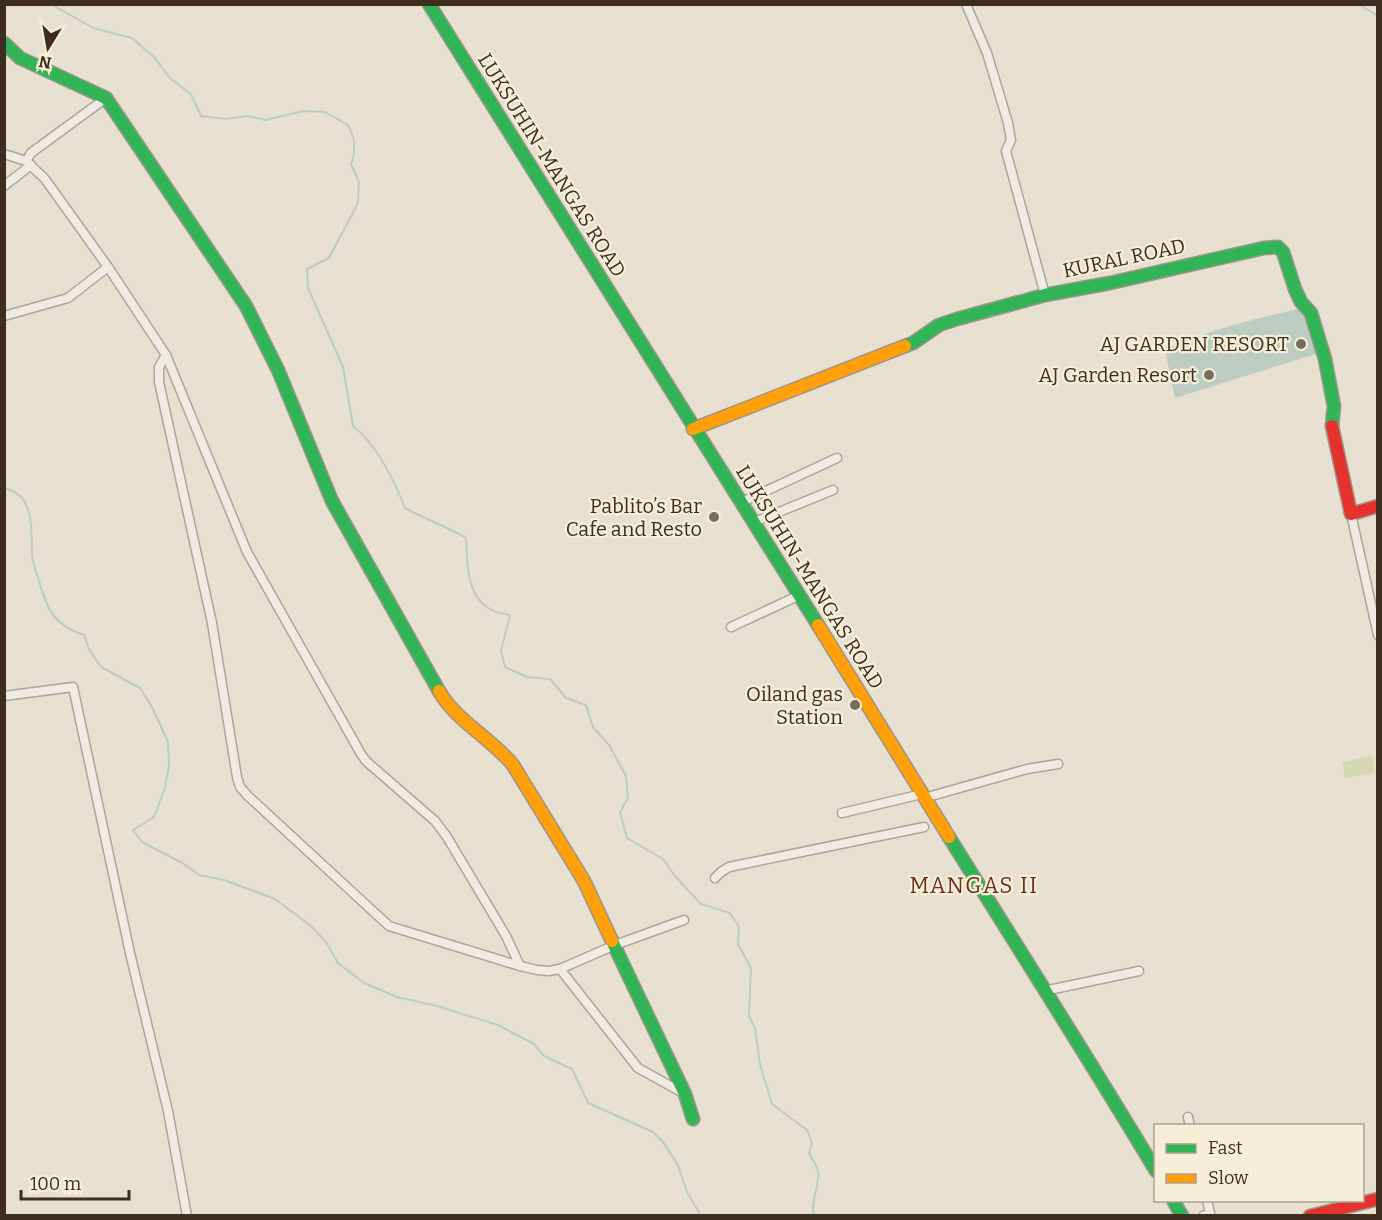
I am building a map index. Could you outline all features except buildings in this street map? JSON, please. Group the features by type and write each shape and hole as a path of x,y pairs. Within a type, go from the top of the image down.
{"street":[{"name":"LUKSUHIN-MANGAS ROAD","path":"429,4 752,523 800,595 1044,991 1090,1061 1154,1169"},
{"path":"966,4 987,53 1008,123 1011,140 1006,152 1045,295"},
{"path":"4,43 20,58 106,98 246,306 278,370 332,501 430,678 454,710 505,754 584,881 685,1094 693,1119"},
{"path":"4,186 28,163 31,153 106,98"},
{"path":"4,153 28,163 45,179 108,267 166,355 247,552 361,754 366,761 435,821 447,837 506,936 520,966"},
{"name":"KURAL ROAD","path":"693,429 913,343 939,325 1045,295 1110,283 1264,248 1278,247 1283,252 1301,302 1311,313 1325,359 1334,406 1331,423 1346,501 1351,514"},
{"path":"4,316 68,298 108,267"},
{"path":"166,355 159,367 159,382 212,622 240,787 389,926 520,966 549,971 560,969 615,945 684,920"},
{"path":"740,503 837,458"},
{"path":"752,523 832,490"},
{"path":"1377,506 1351,514 1374,605 1377,635"},
{"path":"731,627 800,595"},
{"path":"4,696 73,687 130,953 168,1111 187,1215"},
{"path":"842,813 923,796 1027,769 1058,764"},
{"path":"716,878 729,867 941,824"},
{"path":"560,969 638,1068 685,1094"},
{"path":"1044,991 1139,971"},
{"path":"1310,1215 1377,1199"},
{"path":"1174,1202 1182,1215"},
{"path":"1203,1215 1210,1213 1207,1202"}],"green space":[{"path":"1372,756 1375,773 1345,778 1342,762"}],"shaded area":[{"name":"AJ Garden Resort","path":"1307,307 1319,353 1175,398 1165,350 1217,330"}],"waterway":[{"path":"51,4 93,28 132,38 154,57 170,78 191,94 201,116 226,119 248,116 265,120 304,111 325,112 348,125 354,139 351,164 359,182 358,203 329,258 307,269 308,288 343,367 353,426 377,453 405,508 466,538 470,578 477,597 492,610 510,615 501,651 505,667 527,677 550,679 566,698 586,705 593,727 609,745 626,776 628,798 620,812 627,838 663,859 701,904 730,913 739,927 738,944 751,968 749,1016 755,1028 760,1064 772,1104 807,1130 812,1143 809,1153 817,1169 818,1177 813,1204 814,1216"},
{"path":"1358,4 1378,16"},
{"path":"4,488 22,498 27,506 31,524 33,561 45,600 53,615 65,626 84,635 89,649 101,667 140,688 152,707 168,742 169,766 165,787 154,817 133,830 142,842 184,864 199,875 224,880 275,899 311,926 326,942 338,963 364,983 397,997 437,1006 498,1025 534,1044 544,1056 572,1069 588,1103 653,1132 663,1142 678,1165 687,1192 701,1216"}],"traffic: fast":[{"path":"429,4 818,625"},
{"path":"4,43 20,58 106,98 246,306 278,370 332,501 439,691"},
{"path":"905,346 939,325 1045,295 1110,283 1264,248 1278,247 1283,252 1301,302 1311,313 1325,359 1334,406 1332,426"},
{"path":"949,837 1154,1168"},
{"path":"612,941 685,1094 693,1119"},
{"path":"1174,1202 1182,1216"}],"traffic: slow":[{"path":"693,429 905,346"},
{"path":"818,625 949,837"},
{"path":"439,691 446,702 513,765 584,881 612,941"}],"traffic: jam":[{"path":"1332,426 1351,514 1378,506"},
{"path":"1310,1216 1378,1199"}],"place":[{"name":"AJ GARDEN RESORT","path":"1301,344"},
{"name":"AJ Garden Resort","path":"1209,375"},
{"name":"Pablito’s Bar Cafe and Resto","path":"714,517"},
{"name":"Oiland gas Station","path":"855,705"}],"district":[{"name":"MANGAS II","path":"974,885"}]}
